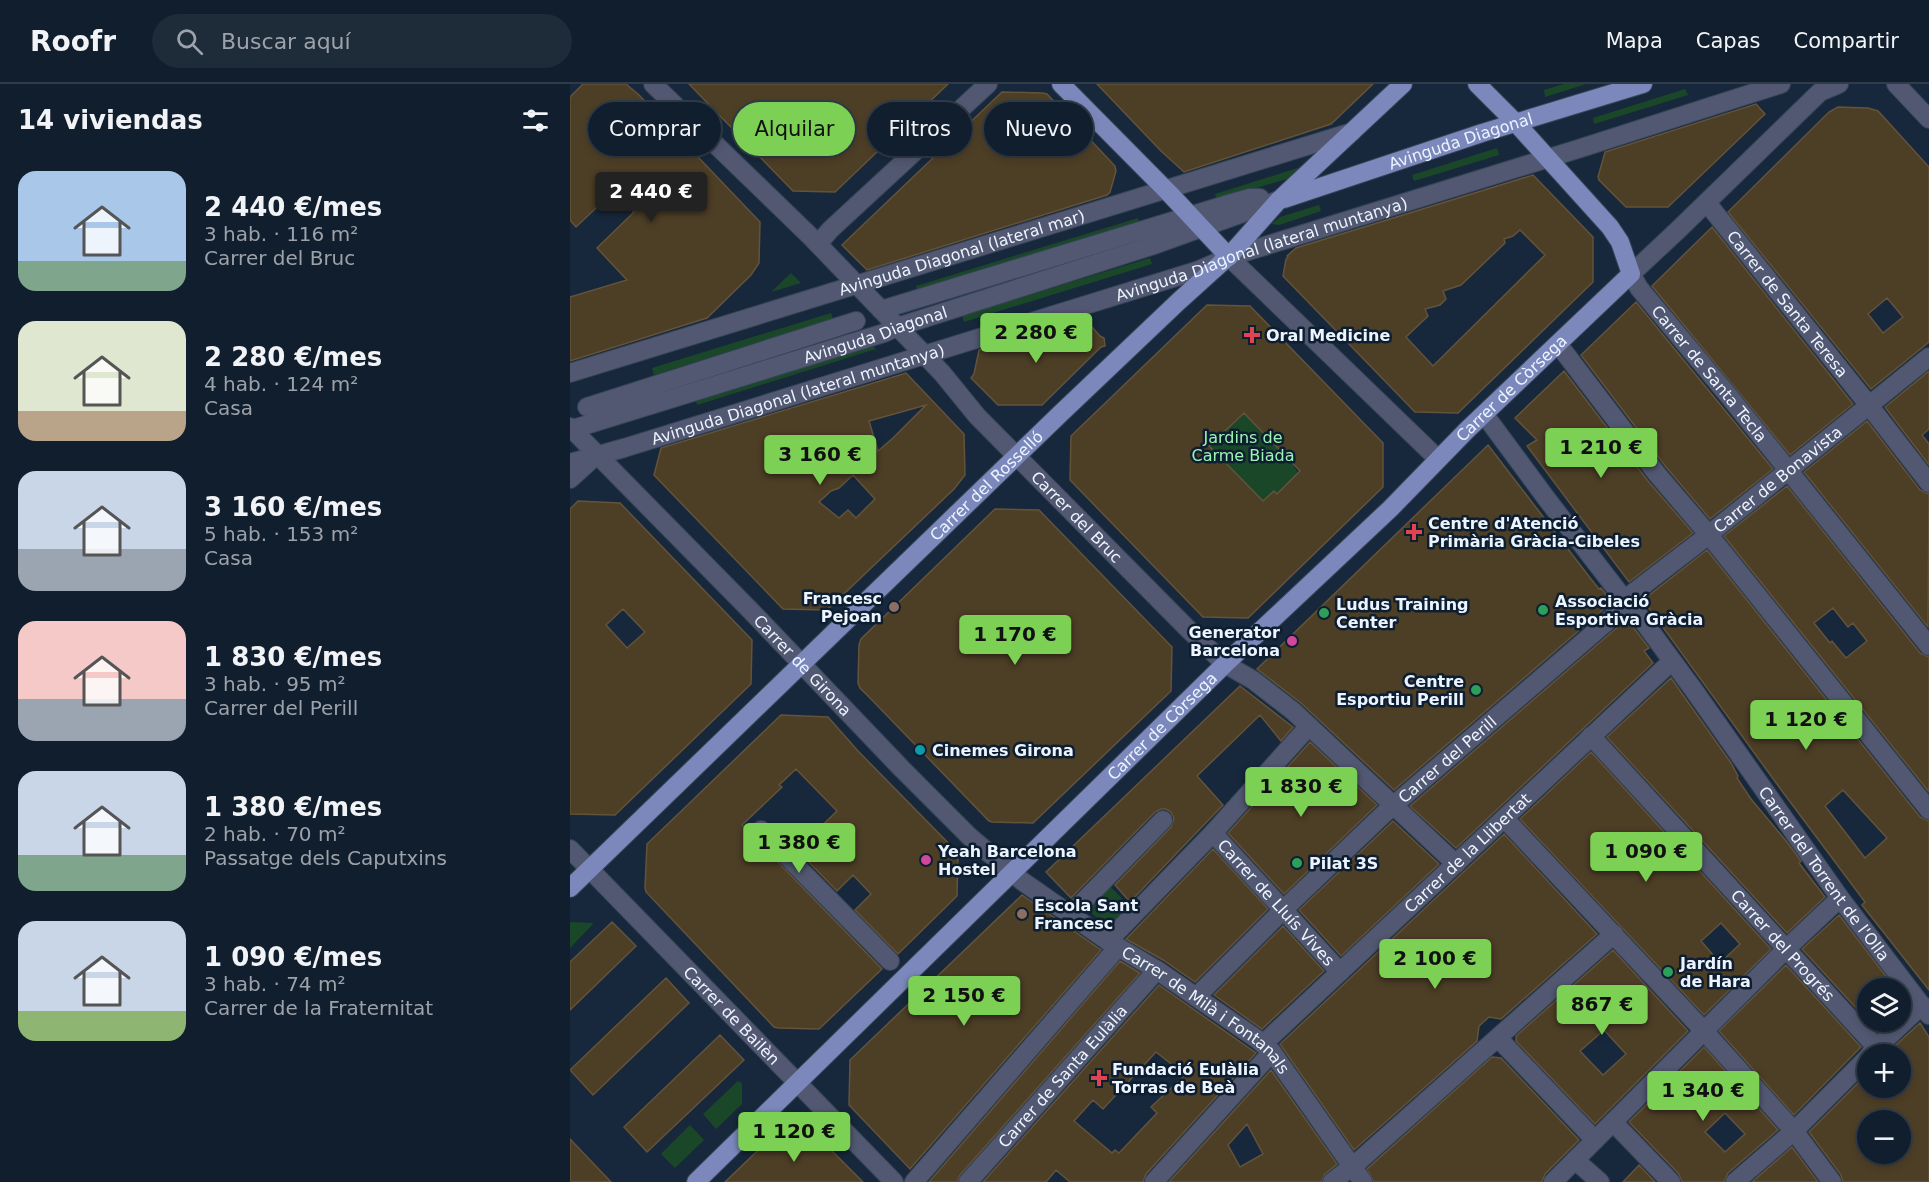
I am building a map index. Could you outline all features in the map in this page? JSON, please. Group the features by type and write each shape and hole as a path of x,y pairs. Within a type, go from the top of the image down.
{"main road":[{"path":"1061,84 1166,190 1228,257"},
{"name":"Carrer del Rosselló","path":"570,888 1179,301 1228,257 1279,200 1403,84"},
{"name":"Avinguda Diagonal","path":"1279,200 1643,84"},
{"path":"1486,86 1516,123 1610,227 1620,242 1631,274"},
{"name":"Carrer de Còrsega","path":"696,1182 1225,664 1631,274"}],"street":[{"name":"Carrer del Bruc","path":"653,84 818,244 925,355 977,416 1225,664 1253,680 1309,726 1456,864"},
{"path":"818,244 830,230 988,84"},
{"name":"Avinguda Diagonal (lateral muntanya)","path":"570,463 1199,270 1228,257 1781,84"},
{"path":"1631,274 1820,92 1839,84"},
{"path":"1896,85 1929,119"},
{"name":"Avinguda Diagonal (lateral mar)","path":"570,373 1352,132"},
{"name":"Avinguda Diagonal","path":"881,310 1279,200"},
{"name":"Carrer de Santa Teresa","path":"1707,203 1870,405 1929,483"},
{"name":"Avinguda Diagonal","path":"571,429 862,340 1151,246 1196,222"},
{"path":"1228,257 1438,459"},
{"name":"Carrer de Santa Tecla","path":"1631,274 1639,288 1927,640"},
{"name":"Avinguda Diagonal","path":"587,407 856,321"},
{"path":"1558,345 1657,474 1709,535 1929,810"},
{"name":"Carrer de Bonavista","path":"1627,603 1633,594 1929,357"},
{"name":"Carrer del Torrent de l'Olla","path":"1484,414 1672,661 1698,685 1840,898 1925,1010"},
{"name":"Carrer de Girona","path":"571,429 959,826 1012,873"},
{"path":"570,479 596,455"},
{"name":"Carrer del Perill","path":"1196,997 1283,910 1394,805 1627,603"},
{"name":"Carrer de la Llibertat","path":"1154,1182 1268,1048 1340,972 1672,661"},
{"path":"914,1182 1113,944 1309,726"},
{"name":"Carrer del Progrés","path":"1591,736 1786,949 1865,1044"},
{"path":"1505,819 1704,1031 1794,1131 1832,1182"},
{"path":"1070,915 1163,820"},
{"path":"761,830 891,961"},
{"name":"Carrer de Lluís Vives","path":"1213,833 1340,972"},
{"name":"Carrer de Bailèn","path":"570,849 894,1182"},
{"name":"Carrer de Milà i Fontanals","path":"1012,873 1070,915 1157,970 1268,1048 1363,1182"},
{"path":"1553,1182 1840,898"},
{"path":"1332,1182 1352,1167 1504,1032 1556,980 1614,934"},
{"name":"Carrer de Santa Eulàlia","path":"968,1182 1157,970"},
{"path":"1883,1044 1925,1010"},
{"path":"1504,1032 1511,1054 1595,1140"},
{"path":"1735,1182 1794,1131 1857,1068"},
{"path":"1613,1122 1671,1182"},
{"path":"1575,1161 1600,1182"}],"green space":[{"path":"1564,84 1586,84 1545,97 1544,90"},
{"path":"1685,89 1688,95 1594,124 1593,118"},
{"path":"1497,148 1499,155 1414,181 1412,175"},
{"path":"1304,166 1293,177 1217,200 1215,194"},
{"path":"1319,205 1321,211 1279,225 1271,224 1280,217"},
{"path":"1138,218 1140,225 918,293 916,286"},
{"path":"1150,258 1152,264 964,322 962,315"},
{"path":"791,273 801,283 771,292"},
{"path":"831,313 833,319 654,375 652,368"},
{"path":"871,344 876,349 697,405 695,398"},
{"name":"Jardins de Carme Biada","path":"1244,413 1290,460 1298,473 1277,494 1274,491 1263,501 1209,446"},
{"path":"1106,882 1133,910 1113,930 1082,906"},
{"path":"570,922 593,924 570,948"},
{"path":"738,1081 742,1083 742,1104 716,1129 703,1114"},
{"path":"690,1125 704,1140 675,1168 661,1154"}],"building":[{"path":"583,84 626,84 646,102 588,102 588,156 697,156 760,222 759,263 751,275 707,318 570,361 570,297 627,280 597,248 634,212 614,191 576,227 570,220 570,97"},
{"path":"689,84 948,84 929,102 867,102 867,156 873,156 835,192 793,191 759,156 855,156 855,102 733,102 733,129 721,117 721,102 706,102"},
{"path":"1097,84 1373,84 1331,124 1184,172"},
{"path":"1002,92 1043,93 1055,102 992,102"},
{"path":"1756,104 1765,114 1668,207 1626,207 1599,180 1605,152"},
{"path":"1838,107 1868,108 1878,111 1929,167 1929,342 1871,389 1728,212 1829,112","holes":["1887,298 1903,317 1883,333 1868,314"]},
{"path":"984,109 984,156 1093,156 1093,143 1115,166 1116,171 1110,192 1107,195 867,270 842,245 935,156 972,156 972,121"},
{"path":"1533,175 1593,237 1593,282 1458,413 1415,412 1283,276 1287,256 1296,248","holes":["1520,230 1545,255 1433,366 1406,337 1428,316 1425,309 1440,305 1446,299 1443,291 1461,285 1505,243 1504,239"]},
{"path":"1712,227 1853,404 1790,455 1652,286"},
{"path":"1636,302 1773,469 1710,519 1666,467 1581,355"},
{"path":"1207,305 1250,306 1383,443 1383,487 1248,618 1203,617 1070,480 1071,436","holes":["1244,413 1300,471 1277,494 1274,491 1263,501 1209,446"]},
{"path":"1084,318 1104,338 1105,346 1101,347 1042,405 998,405 971,378 979,350 1010,340 1020,343 1019,338"},
{"path":"1564,371 1648,481 1693,533 1629,582 1527,446 1537,440 1515,418"},
{"path":"1929,371 1929,429 1922,435 1929,444 1929,465 1885,407"},
{"path":"906,373 964,434 965,475 954,489 827,610 783,609 654,475 661,448","holes":["926,405 893,438 878,451 869,421","853,475 875,499 856,518 848,510 839,518 819,502"]},
{"path":"1867,421 1920,490 1929,494 1928,627 1804,472"},
{"path":"1488,445 1591,579 1612,602 1394,790 1301,703 1257,669"},
{"path":"1787,486 1920,653 1929,657 1929,792 1724,536","holes":["1833,608 1848,627 1853,623 1867,641 1846,658 1814,623"]},
{"path":"578,501 620,503 752,640 751,684 615,815 570,814 570,509","holes":["623,609 645,632 627,648 606,625"]},
{"path":"995,509 1039,510 1172,647 1171,691 1033,823 989,821 860,688 858,683 861,639"},
{"path":"1707,550 1920,817 1929,821 1929,990 1862,905 1865,902 1643,600","holes":["1843,790 1887,838 1865,858 1825,806"]},
{"path":"1627,619 1649,648 1644,651 1653,663 1456,848 1410,806"},
{"path":"1671,678 1731,763 1737,778 1751,799 1787,842 1801,861 1799,863 1825,897 1787,933 1607,737"},
{"path":"1240,686 1293,727 1281,741 1260,715 1197,776 1223,805 1130,902 1115,885 1171,827 1174,818 1166,809 1155,812 1071,898 1046,872"},
{"path":"781,715 828,717 958,855 957,896 898,954 855,910 871,894 853,875 837,891 797,850 837,811 796,769 779,785 782,787 742,825 882,969 819,1029 774,1027 646,892 645,888 647,844"},
{"path":"1310,742 1377,805 1284,894 1228,833"},
{"path":"1591,752 1771,949 1704,1015 1520,819","holes":["1721,923 1740,944 1720,963 1701,941"]},
{"path":"1393,821 1439,864 1341,956 1299,910"},
{"path":"1504,834 1597,934 1501,1019 1489,1017 1479,1026 1477,1041 1354,1150 1280,1044"},
{"path":"1213,849 1268,909 1195,982 1126,939"},
{"path":"1022,895 1101,950 910,1169 849,1105 850,1060"},
{"path":"1839,915 1887,978 1857,978 1857,1009 1802,949"},
{"path":"612,922 636,946 570,1010 570,962"},
{"path":"1283,926 1324,971 1262,1029 1214,995"},
{"path":"1613,950 1688,1031 1595,1124 1516,1041 1516,1036","holes":["1604,1030 1626,1054 1603,1075 1580,1051"]},
{"path":"1120,961 1140,973 960,1175 957,1182 929,1182"},
{"path":"1786,965 1858,1044 1857,1051 1794,1115 1719,1031"},
{"path":"666,978 689,1003 593,1095 570,1070"},
{"path":"1159,985 1256,1053 1146,1174 1143,1182 1070,1182 1056,1170 1046,1182 983,1182","holes":["1156,1052 1185,1075 1151,1107 1157,1113 1119,1153 1115,1150 1112,1153 1074,1121 1093,1100 1103,1109"]},
{"path":"1920,1023 1929,1037 1929,1182 1843,1182 1841,1175 1809,1132 1857,1084 1857,1098 1911,1098 1911,1044 1897,1044"},
{"path":"720,1035 744,1060 647,1152 624,1127"},
{"path":"1704,1047 1778,1130 1728,1173 1724,1182 1682,1182 1679,1174 1629,1122","holes":["1725,1113 1745,1134 1725,1152 1705,1132"]},
{"path":"1492,1057 1501,1058 1579,1140 1545,1174 1542,1182 1374,1182 1367,1169"},
{"path":"1271,1070 1337,1164 1325,1174 1321,1182 1169,1182","holes":["1247,1124 1263,1154 1240,1167 1228,1145"]},
{"path":"774,1135 817,1136 863,1182 725,1182"},
{"path":"570,1139 611,1182 570,1182"},
{"path":"1792,1147 1818,1182 1752,1182"},
{"path":"1639,1165 1655,1182 1623,1182"}],"place":[{"name":"Oral Medicine","path":"1252,335"},
{"name":"Centre d'Atenció Primària Gràcia-Cibeles","path":"1414,532"},
{"name":"Francesc Pejoan","path":"894,607"},
{"name":"Associació Esportiva Gràcia","path":"1543,610"},
{"name":"Ludus Training Center","path":"1324,613"},
{"name":"Generator Barcelona","path":"1292,641"},
{"name":"Centre Esportiu Perill","path":"1476,690"},
{"name":"Cinemes Girona","path":"920,750"},
{"name":"Yeah Barcelona Hostel","path":"926,860"},
{"name":"Pilat 3S","path":"1297,863"},
{"name":"Escola Sant Francesc","path":"1022,914"},
{"name":"Jardín de Hara","path":"1668,972"},
{"name":"Fundació Eulàlia Torras de Beà","path":"1099,1078"}]}
